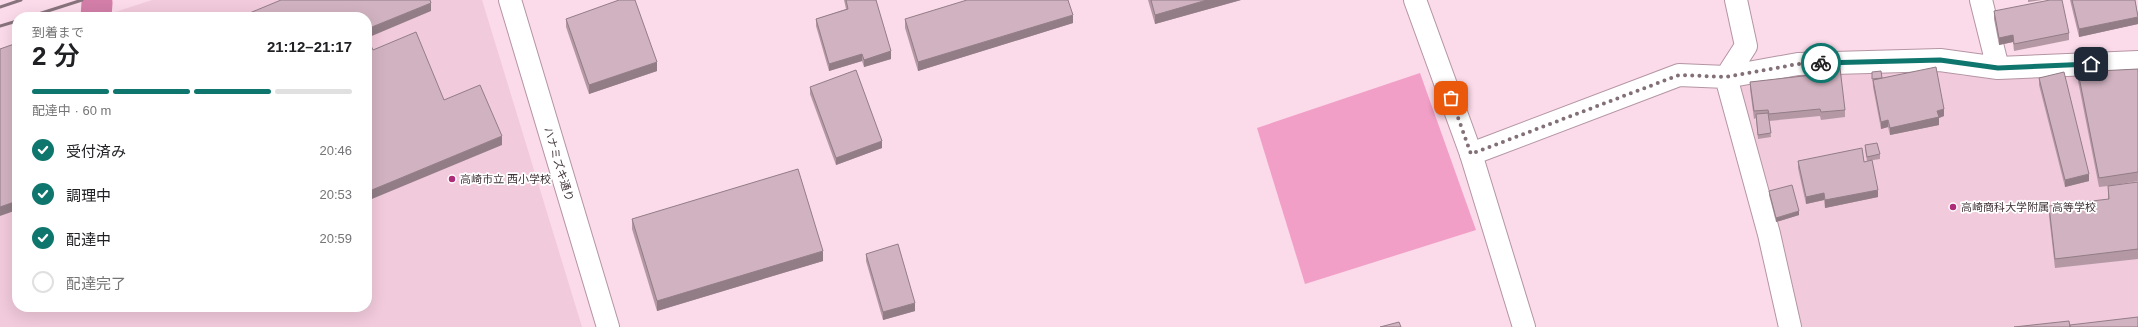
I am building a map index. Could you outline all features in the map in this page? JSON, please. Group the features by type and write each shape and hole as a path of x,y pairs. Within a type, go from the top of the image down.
{"street":[{"name":"ハナミズキ通り","path":"510,0 608,327"},
{"path":"1418,0 1471,154 1524,327"},
{"path":"1736,0 1746,46 1726,77 1769,234 1790,327"},
{"path":"1981,0 1998,68"},
{"path":"1471,154 1679,75 1726,77 1798,64 1940,60 1998,68 2138,62"}],"shaded area":[{"name":"高崎市立 西小学校","path":"152,0 482,0 582,327 0,327 0,50 12,46 12,312 372,312 372,12 115,12"},
{"name":"高崎商科大学附属 高等学校","path":"1791,71 1942,71 1963,76 2138,71 2138,327 1798,327 1732,85"},
{"path":"1420,73 1476,230 1305,284 1257,128"}],"building":[{"path":"281,0 430,0 431,3 372,27 372,12 252,12"},
{"path":"619,0 635,0 657,62 589,85 566,19"},
{"path":"846,0 876,0 891,51 864,60 862,54 829,64 816,19 848,9"},
{"path":"967,0 1068,0 1073,15 918,62 905,19"},
{"path":"1151,0 1207,0 1155,15"},
{"path":"2050,0 2062,0 2069,33 2014,44 2013,35 1999,38 1994,11"},
{"path":"2072,0 2135,0 2138,17 2079,29"},
{"path":"416,32 444,100 480,85 502,136 372,190 372,48 373,50"},
{"path":"12,45 12,203 0,207 0,49"},
{"path":"1936,67 1944,109 1937,111 1939,117 1890,128 1888,120 1881,122 1873,80"},
{"path":"1840,68 1845,110 1821,112 1820,109 1769,114 1768,110 1754,111 1750,82 1812,75 1812,70"},
{"path":"2138,69 2138,172 2099,178 2078,72"},
{"path":"856,70 882,141 836,158 810,87"},
{"path":"1881,71 1882,78 1872,79 1872,72"},
{"path":"2064,72 2089,174 2065,180 2039,78"},
{"path":"1768,113 1771,133 1758,135 1756,114"},
{"path":"1877,143 1880,154 1867,157 1865,145"},
{"path":"1862,148 1864,162 1872,160 1878,190 1825,200 1824,193 1806,197 1798,161"},
{"path":"798,169 823,251 657,301 632,219"},
{"path":"2138,182 2138,249 2055,259 2049,206 2109,199 2108,186"},
{"path":"1792,185 1799,211 1776,218 1769,191"},
{"path":"898,244 915,303 883,312 866,254"},
{"path":"2138,317 2138,327 2070,327 2070,325"},
{"path":"2069,321 2070,327 2014,327"},
{"path":"1399,322 1401,327 1380,327"}],"waterway":[{"path":"96,12 97,3"}],"railway":[{"path":"0,7 21,0"},
{"path":"45,12 82,0"},
{"path":"0,26 12,22"}],"way so far":[{"path":"1451,98 1471,154 1679,75 1726,77 1798,64 1821,63"}],"place":[{"name":"高崎市立 西小学校","path":"452,179"},
{"name":"高崎商科大学附属 高等学校","path":"1953,207"}],"route":[{"path":"1821,63 1940,60 1998,68 2091,64"}]}
